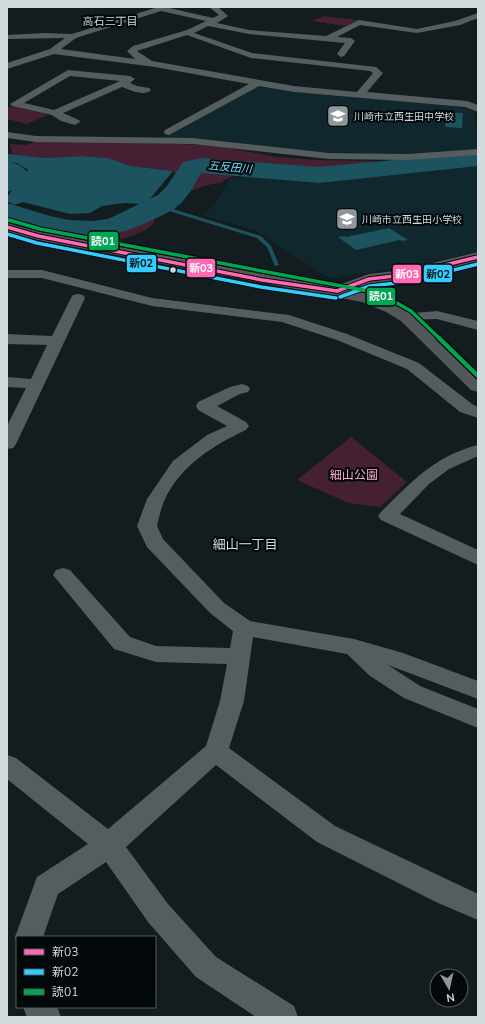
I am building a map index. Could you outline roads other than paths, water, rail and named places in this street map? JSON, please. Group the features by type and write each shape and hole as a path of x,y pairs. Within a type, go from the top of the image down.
{"main road":[{"path":"7,227 38,236 262,280 366,298 392,308 407,317 478,386"},
{"path":"337,292 369,279 403,275 478,257"}],"street":[{"path":"157,65 141,59 131,51 136,48 190,32 224,16 213,7"},
{"path":"7,37 44,35 73,36 164,8 249,32 351,41 341,54"},
{"path":"457,23 478,15"},
{"path":"132,18 146,22"},
{"path":"329,38 359,22 417,31 457,23 478,22"},
{"path":"176,28 190,32 189,34 194,37 251,55 373,69 378,73 361,93"},
{"path":"329,29 342,31"},
{"path":"7,66 54,51 73,36"},
{"path":"294,44 306,38"},
{"path":"54,51 157,65 294,89 361,93 467,104 478,109"},
{"path":"269,57 281,51"},
{"path":"20,52 39,56"},
{"path":"55,112 126,81 157,65"},
{"path":"75,122 65,119 55,112 15,104 68,73 126,81 135,89 146,90"},
{"path":"169,132 257,83"},
{"path":"467,104 478,99"},
{"path":"7,134 36,139 193,141 329,156 408,157 478,152"},
{"path":"7,274 42,274 152,302 284,318 342,337 413,366 424,373 466,408 478,413"},
{"path":"9,437 78,298"},
{"path":"407,317 437,316 478,326"},
{"path":"7,339 57,342"},
{"path":"7,382 36,384"},
{"path":"242,389 236,390 204,406 240,426 213,439 180,465 156,498 147,526 154,542 217,608 244,628 354,647 395,659 478,690"},
{"path":"478,450 443,465 423,480 388,516 478,558"},
{"path":"63,575 122,643 156,654 240,656"},
{"path":"29,936 47,886 109,845 216,751 232,701 244,628"},
{"path":"354,647 378,670 412,692 478,719"},
{"path":"216,751 326,834 448,894 478,907"},
{"path":"7,765 109,845 158,913 206,966 283,1017"},
{"path":"39,1008 46,1017"}],"water":[{"path":"446,112 463,113 462,128 445,127"},
{"path":"7,154 45,158 81,156 108,158 131,166 173,171 149,200 139,204 125,203 102,206 90,213 70,214 23,202 14,205 7,201 7,197 28,170 17,163 7,162"},
{"path":"389,228 408,240 400,240 356,250 338,237 346,237"}],"waterway":[{"name":"五反田川","path":"7,211 55,226 82,230 94,230 111,227 129,221 164,204 177,192 192,167 202,165 319,175 478,159"},
{"name":"五反田川","path":"7,168 16,174 7,184"},
{"path":"158,206 259,237 269,246 277,265"}],"place":[{"name":"川崎市立西生田中学校","path":"338,116"},
{"name":"川崎市立西生田小学校","path":"347,219"}],"district":[{"name":"高石三丁目","path":"110,21"},
{"name":"細山一丁目","path":"245,544"}],"park label":[{"name":"細山公園","path":"354,475"}]}
